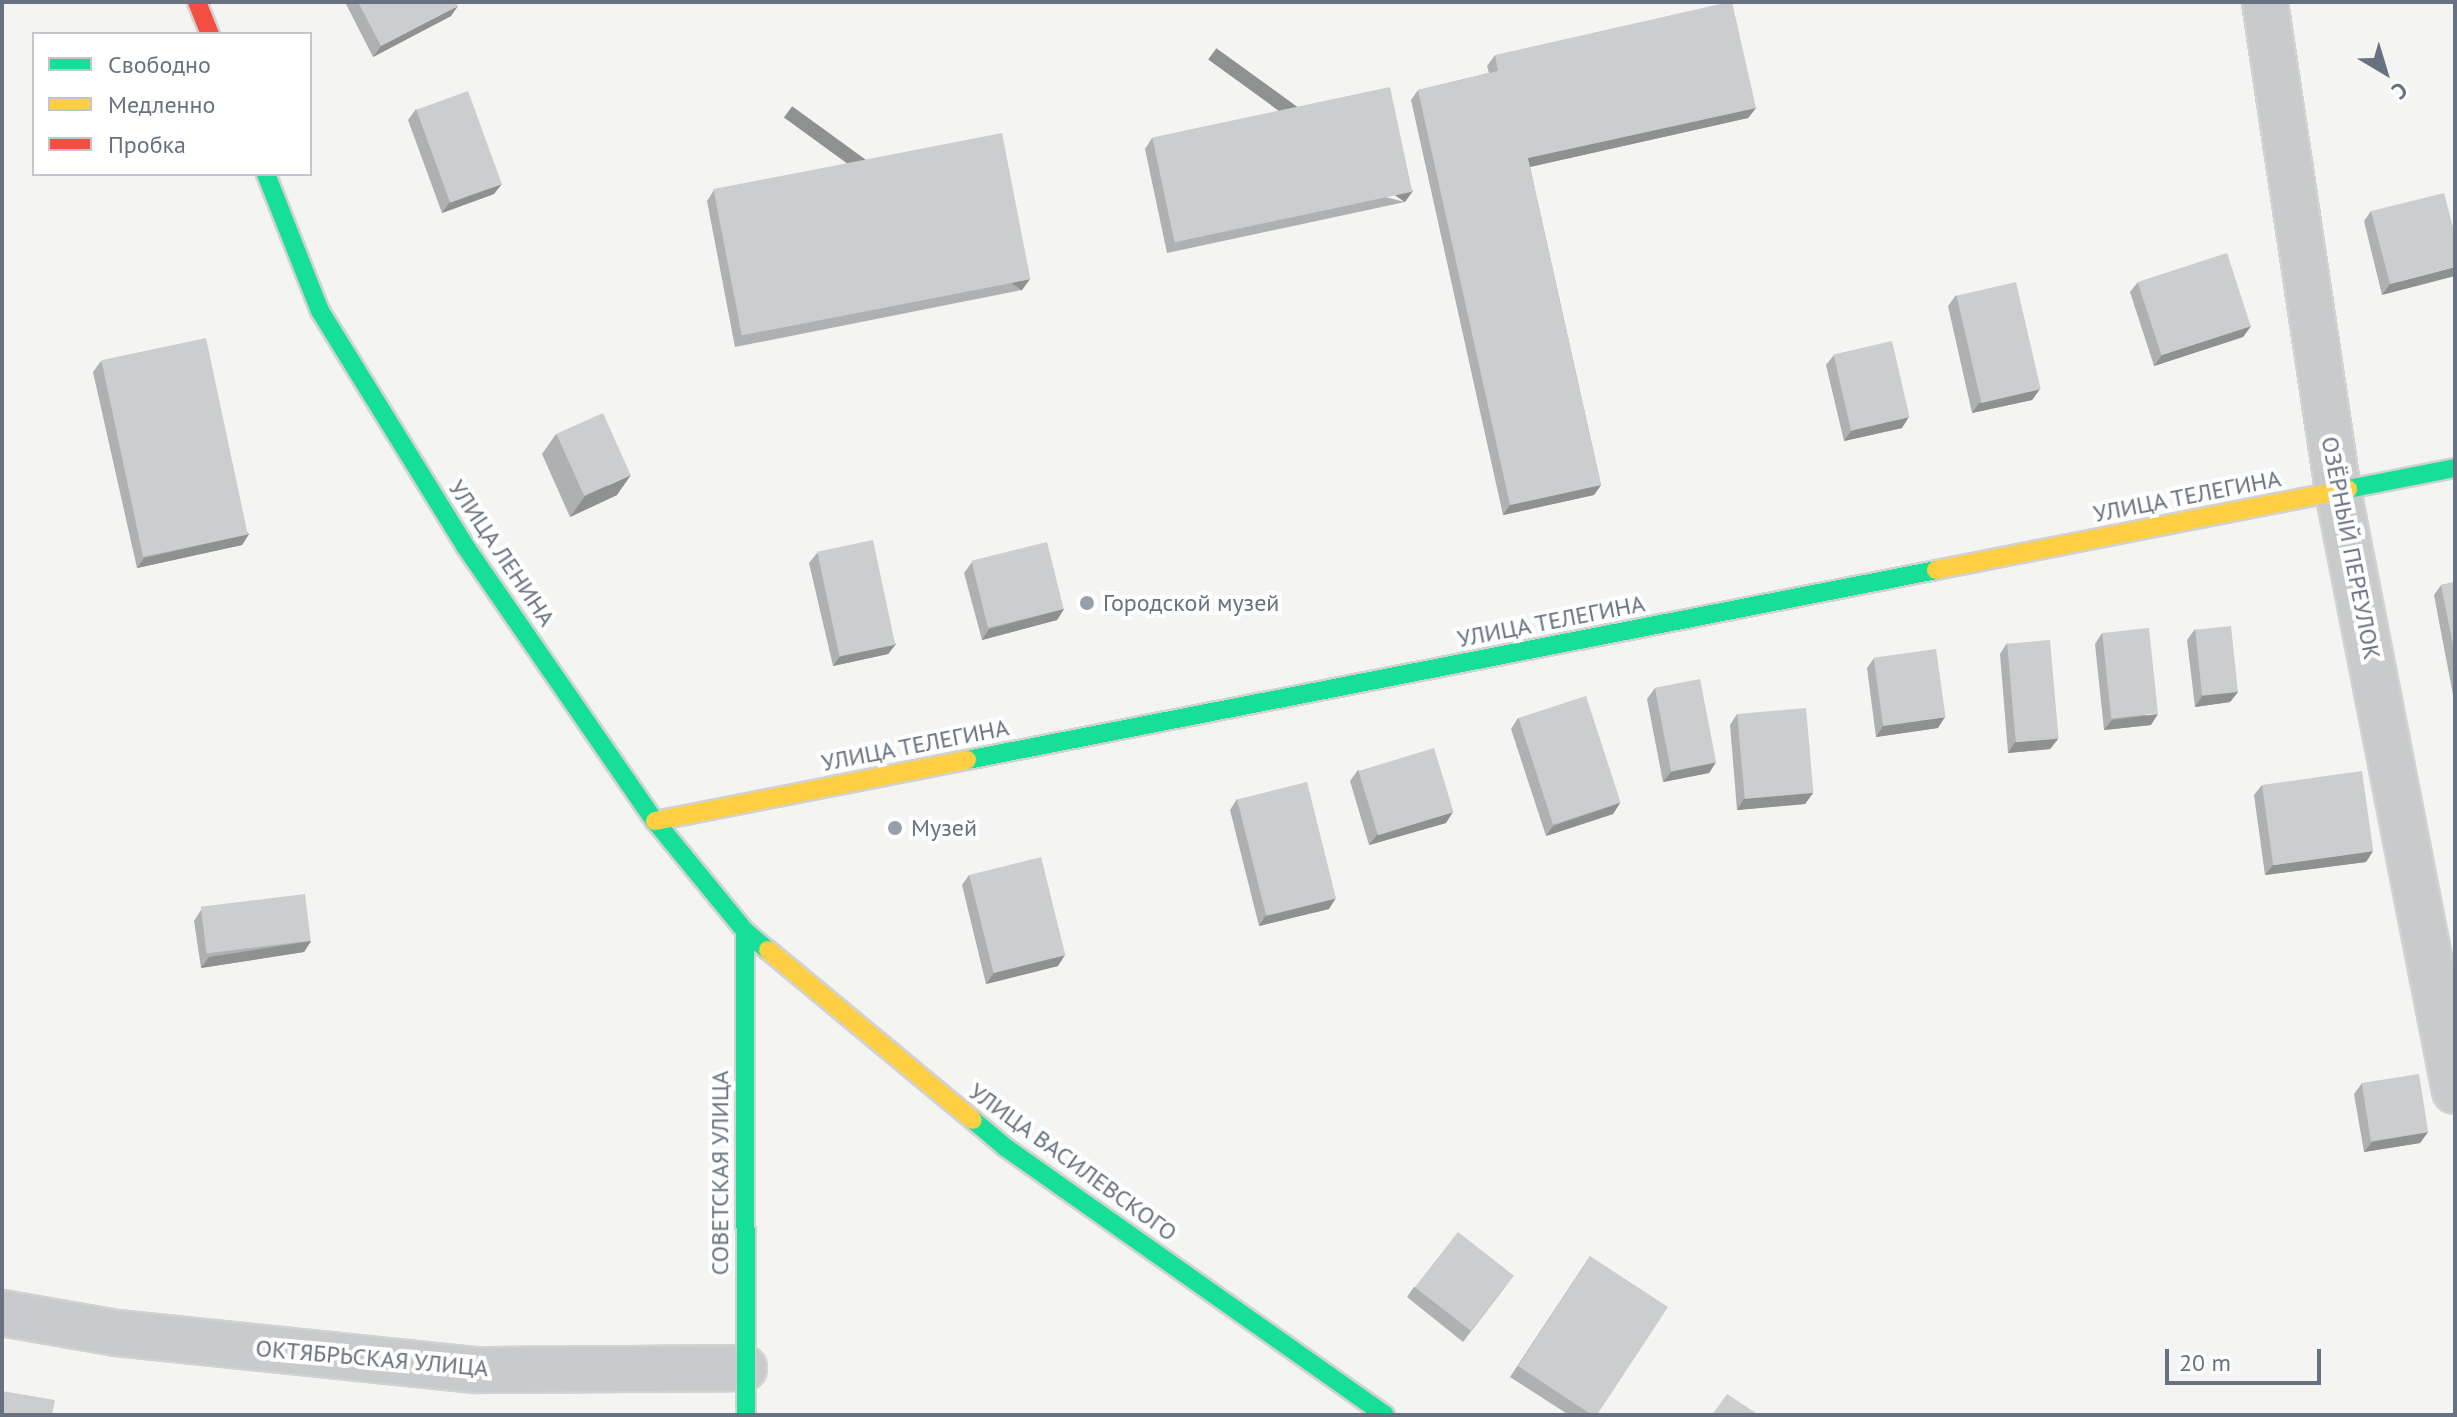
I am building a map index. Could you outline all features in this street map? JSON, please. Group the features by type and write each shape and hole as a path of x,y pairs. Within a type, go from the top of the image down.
{"street":[{"path":"197,2 209,32"},
{"name":"ОЗЁРНЫЙ ПЕРЕУЛОК","path":"2265,2 2338,491 2445,970 2455,1091"},
{"name":"УЛИЦА ЛЕНИНА","path":"267,176 320,311 465,546 655,821 745,931"},
{"name":"УЛИЦА ТЕЛЕГИНА","path":"655,821 2455,468"},
{"name":"СОВЕТСКАЯ УЛИЦА","path":"745,931 746,1415"},
{"name":"УЛИЦА ВАСИЛЕВСКОГО","path":"745,931 1005,1147 1385,1415"},
{"name":"ОКТЯБРЬСКАЯ УЛИЦА","path":"2,1313 117,1333 476,1370 744,1368"}],"building":[{"path":"358,2 456,2 458,6 381,46"},
{"path":"1732,2 1756,108 1528,158 1601,485 1510,505 1418,90 1498,71 1495,55"},
{"path":"1390,87 1412,192 1175,242 1152,138"},
{"path":"468,91 502,184 450,203 416,110"},
{"path":"1002,133 1030,279 742,335 713,189"},
{"path":"2444,193 2455,235 2455,267 2390,284 2371,211"},
{"path":"2227,253 2251,326 2161,355 2138,282"},
{"path":"2016,282 2041,389 1981,403 1957,296"},
{"path":"206,338 248,535 143,557 101,360"},
{"path":"1892,341 1910,417 1851,430 1834,354"},
{"path":"603,413 631,475 584,496 556,434"},
{"path":"873,540 895,645 839,657 817,552"},
{"path":"1047,542 1064,609 988,628 971,561"},
{"path":"2455,582 2455,655 2441,585"},
{"path":"2231,626 2238,692 2202,695 2195,630"},
{"path":"2149,628 2158,714 2111,718 2102,633"},
{"path":"2050,640 2059,739 2016,742 2007,644"},
{"path":"1936,649 1946,717 1883,726 1874,658"},
{"path":"1700,679 1716,762 1671,771 1655,688"},
{"path":"1586,696 1621,803 1553,824 1518,718"},
{"path":"1806,708 1813,793 1745,799 1737,714"},
{"path":"1434,748 1454,812 1378,835 1358,771"},
{"path":"2362,771 2373,851 2273,865 2262,785"},
{"path":"1307,782 1336,898 1266,916 1237,799"},
{"path":"1041,857 1065,955 994,973 969,875"},
{"path":"305,894 311,941 207,953 201,907"},
{"path":"2419,1074 2428,1132 2371,1141 2362,1083"},
{"path":"1458,1232 1514,1276 1471,1331 1415,1287"},
{"path":"1590,1256 1668,1307 1597,1415 1592,1415 1518,1366"},
{"path":"2,1391 55,1400 52,1415 2,1415"},
{"path":"1727,1394 1759,1415 1712,1415"}],"traffic: fast":[{"path":"267,176 320,311 465,546 655,821 745,931 768,950"},
{"path":"2348,489 2455,468"},
{"path":"967,760 1936,570"},
{"path":"745,931 746,1415"},
{"path":"973,1120 1005,1147 1385,1415"}],"traffic: slow":[{"path":"1936,570 2348,489"},
{"path":"655,821 967,760"},
{"path":"768,950 973,1120"}],"traffic: jam":[{"path":"197,2 209,32"}],"place":[{"name":"Городской музей","path":"1087,603"},
{"name":"Музей","path":"895,828"}]}
